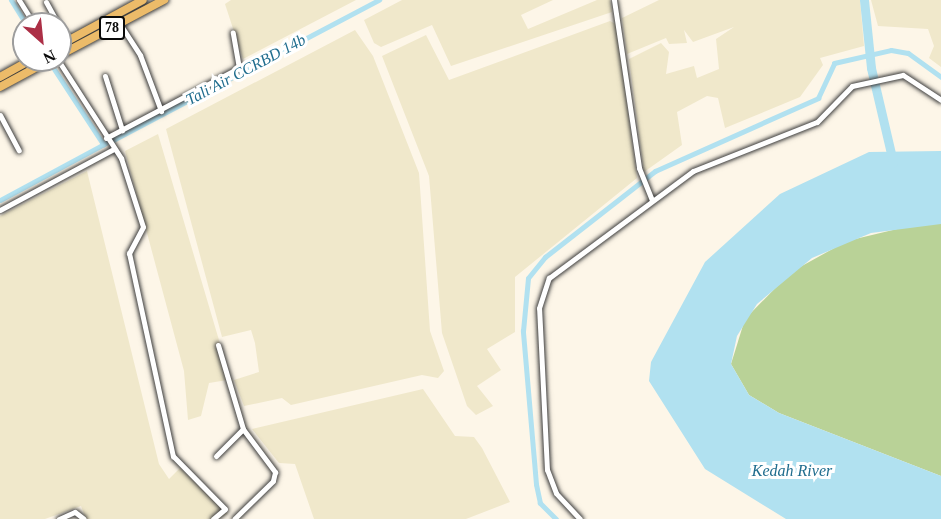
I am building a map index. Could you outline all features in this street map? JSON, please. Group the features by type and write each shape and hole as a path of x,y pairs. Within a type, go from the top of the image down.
{"main road":[{"name":"78","path":"72,38 143,0"},
{"name":"78","path":"72,49 164,0"},
{"path":"0,87 26,72"}],"street":[{"path":"614,0 641,179 652,201"},
{"path":"46,2 51,12"},
{"path":"120,24 140,55 161,111"},
{"path":"106,139 240,67 233,33"},
{"path":"65,72 112,148 143,227 129,253 173,456 225,509 213,519"},
{"path":"105,76 122,130"},
{"path":"580,519 556,493 548,470 540,299 553,274 693,171 817,122 846,89 882,77 909,77 941,100"},
{"path":"0,115 19,150"},
{"path":"0,210 112,148"},
{"path":"218,345 243,429 275,475 234,519"},
{"path":"216,456 243,429"},
{"path":"59,519 75,512 84,519"}],"shaded area":[{"path":"231,0 356,0 243,59 225,4"},
{"path":"402,0 553,0 521,15 528,29 597,0 610,0 612,12 451,66 432,25 381,47 374,43 364,20"},
{"path":"659,0 860,0 864,46 820,58 823,65 800,97 725,128 718,98 707,96 677,112 682,145 644,172 629,59 661,43 669,52 666,74 694,66 697,78 719,69 716,39 734,27 693,42 684,30 687,43 669,44 666,38 627,54 622,18"},
{"path":"871,0 941,0 941,67 929,58 934,46 928,29 878,26"},
{"path":"610,21 616,24 637,178 515,277 515,332 487,349 501,370 477,386 493,406 476,415 467,406 442,333 429,176 382,56 426,35 449,80"},
{"path":"355,30 373,56 419,173 430,331 444,371 438,378 422,375 291,405 282,398 244,406 234,380 259,372 255,343 251,330 222,337 166,129"},
{"path":"158,134 229,374 227,380 209,383 201,416 188,420 184,371 125,151"},
{"path":"87,171 159,464 169,479 180,468 228,514 219,519 86,519 81,506 45,519 0,519 0,216"},
{"path":"423,389 455,436 474,437 510,502 466,519 314,519 295,464 279,463 252,429"}],"green space":[{"path":"922,223 941,224 941,476 779,413 749,395 731,364 745,319 791,272 847,241"}],"water":[{"name":"Kedah River","path":"941,151 941,224 871,233 812,258 757,304 737,336 731,364 749,395 779,413 941,476 941,519 786,519 705,469 649,381 651,362 705,262 780,194 869,152"}],"waterway":[{"path":"11,0 18,12"},
{"name":"Tali Air CCRBD 14b","path":"113,140 379,0"},
{"path":"864,0 871,68 893,162"},
{"path":"556,519 540,503 536,484 523,331 528,278 545,257 655,171 818,98 834,63 891,50 908,53 941,77"},
{"path":"56,72 103,144"},
{"path":"0,200 106,143"}]}
